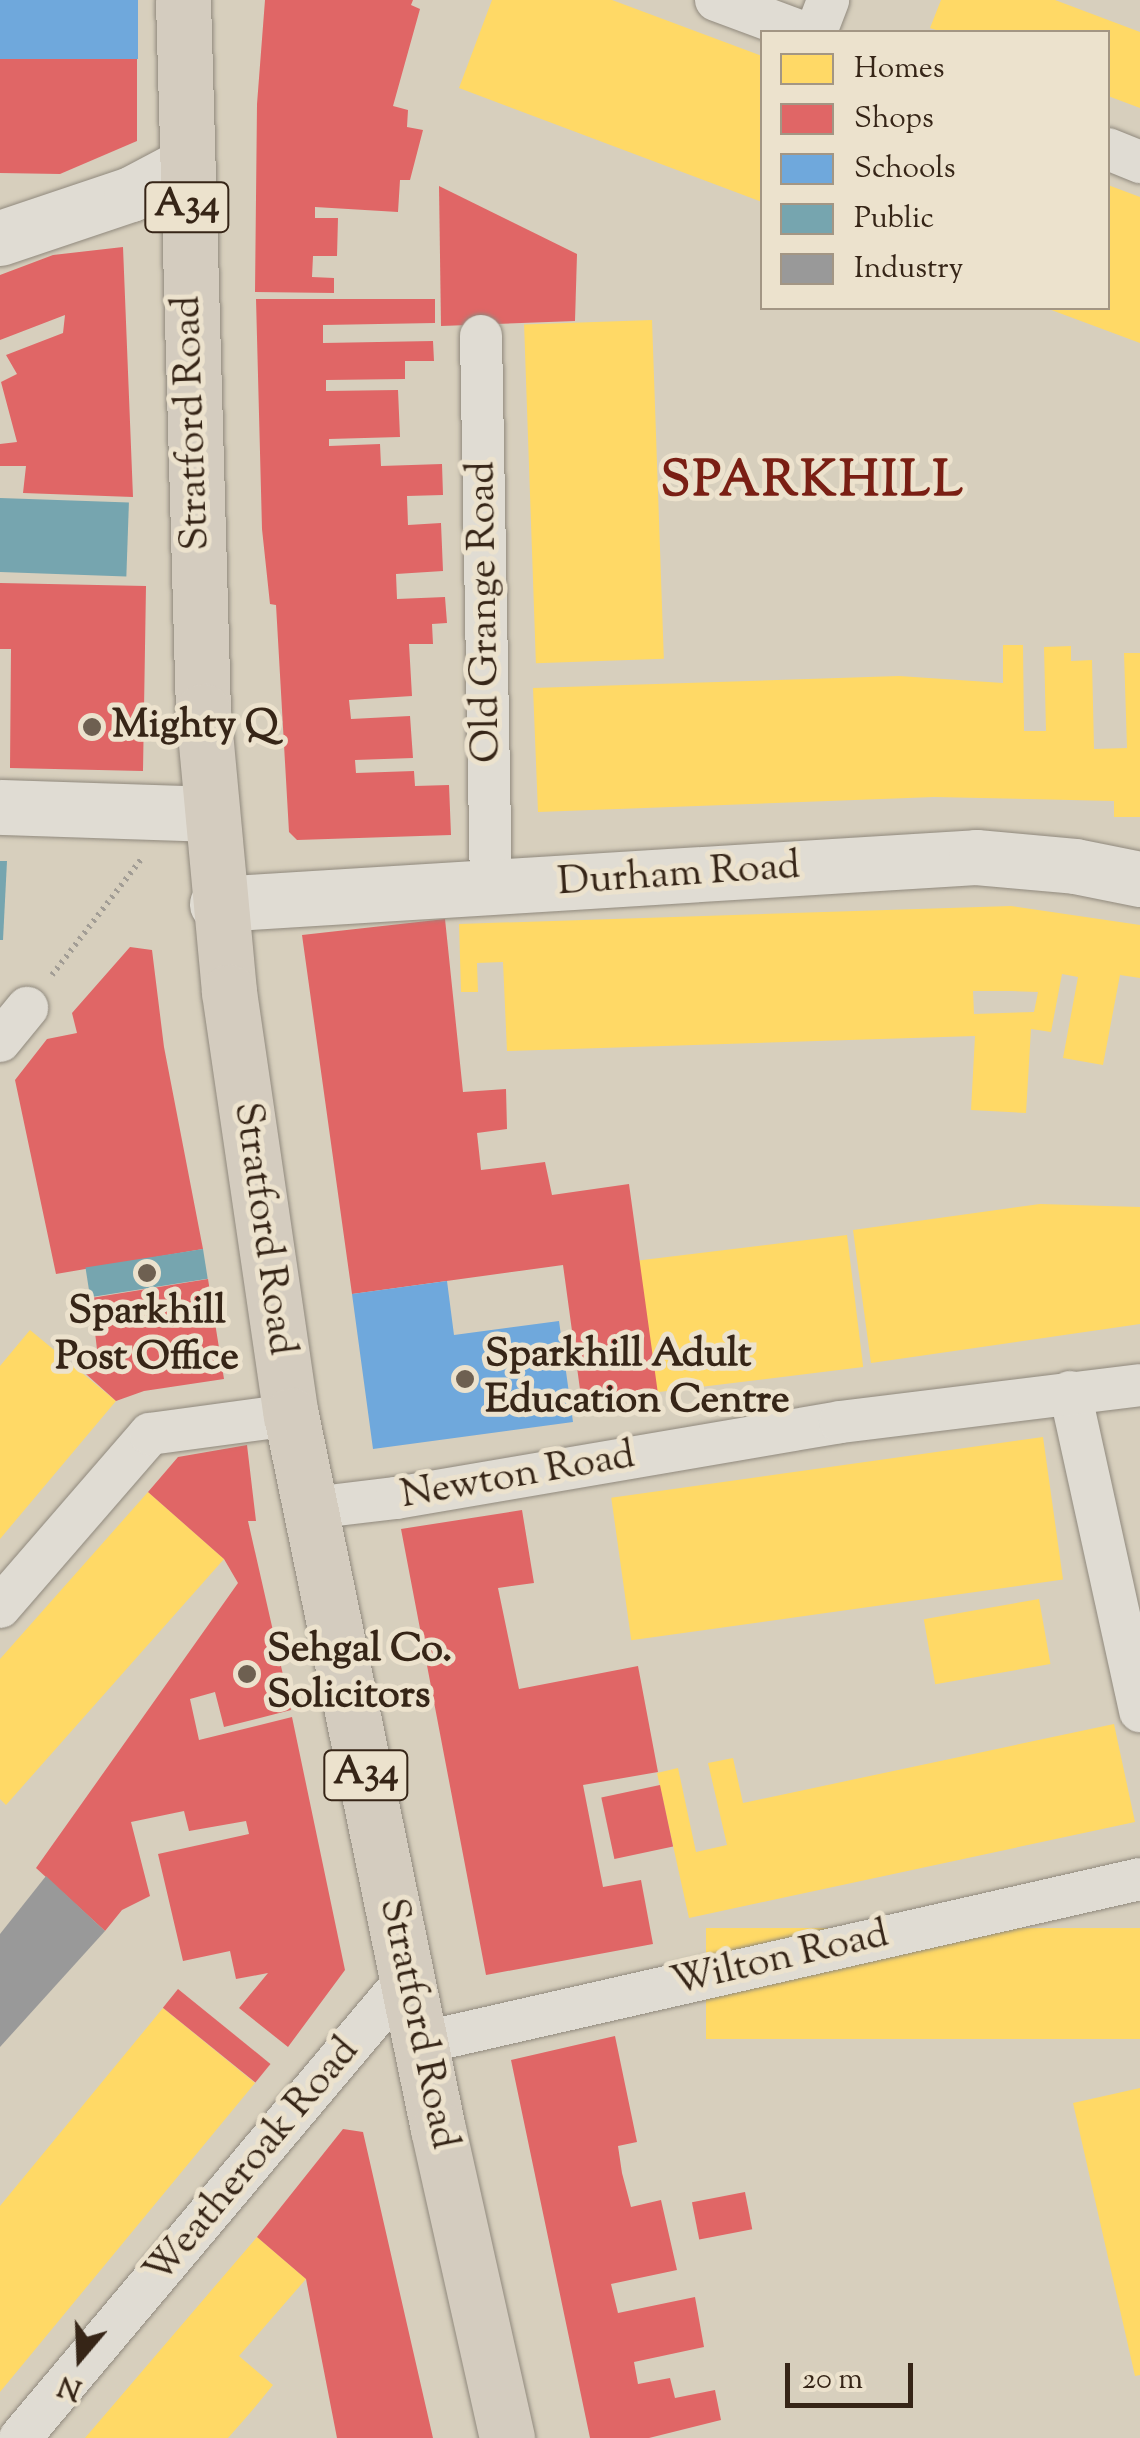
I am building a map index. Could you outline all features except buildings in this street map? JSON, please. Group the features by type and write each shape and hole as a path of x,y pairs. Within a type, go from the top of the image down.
{"highway":[{"name":"Stratford Road","path":"182,0 192,814 217,904 291,1415 507,2438"}],"street":[{"path":"716,0 797,30"},
{"path":"817,30 828,0"},
{"path":"1110,150 1140,162"},
{"path":"0,238 130,194 186,165"},
{"name":"Old Grange Road","path":"481,336 492,888"},
{"path":"0,807 192,814"},
{"name":"Durham Road","path":"217,904 976,857 1076,866 1140,879"},
{"path":"0,1041 28,1008"},
{"name":"Newton Road","path":"312,1508 382,1500 840,1422 1140,1385"},
{"path":"1070,1392 1140,1711"},
{"path":"0,1607 150,1434 291,1415"},
{"name":"Wilton Road","path":"421,2043 1140,1879"},
{"name":"Weatheroak Road","path":"20,2438 408,1977"}],"path":[{"path":"28,1008 192,814"}],"place":[{"name":"Mighty Q","path":"92,727"},
{"name":"Sparkhill Post Office","path":"147,1273"},
{"name":"Sparkhill Adult Education Centre","path":"465,1379"},
{"name":"Sehgal Co. Solicitors","path":"247,1674"}],"district":[{"name":"SPARKHILL","path":"813,484"}]}
